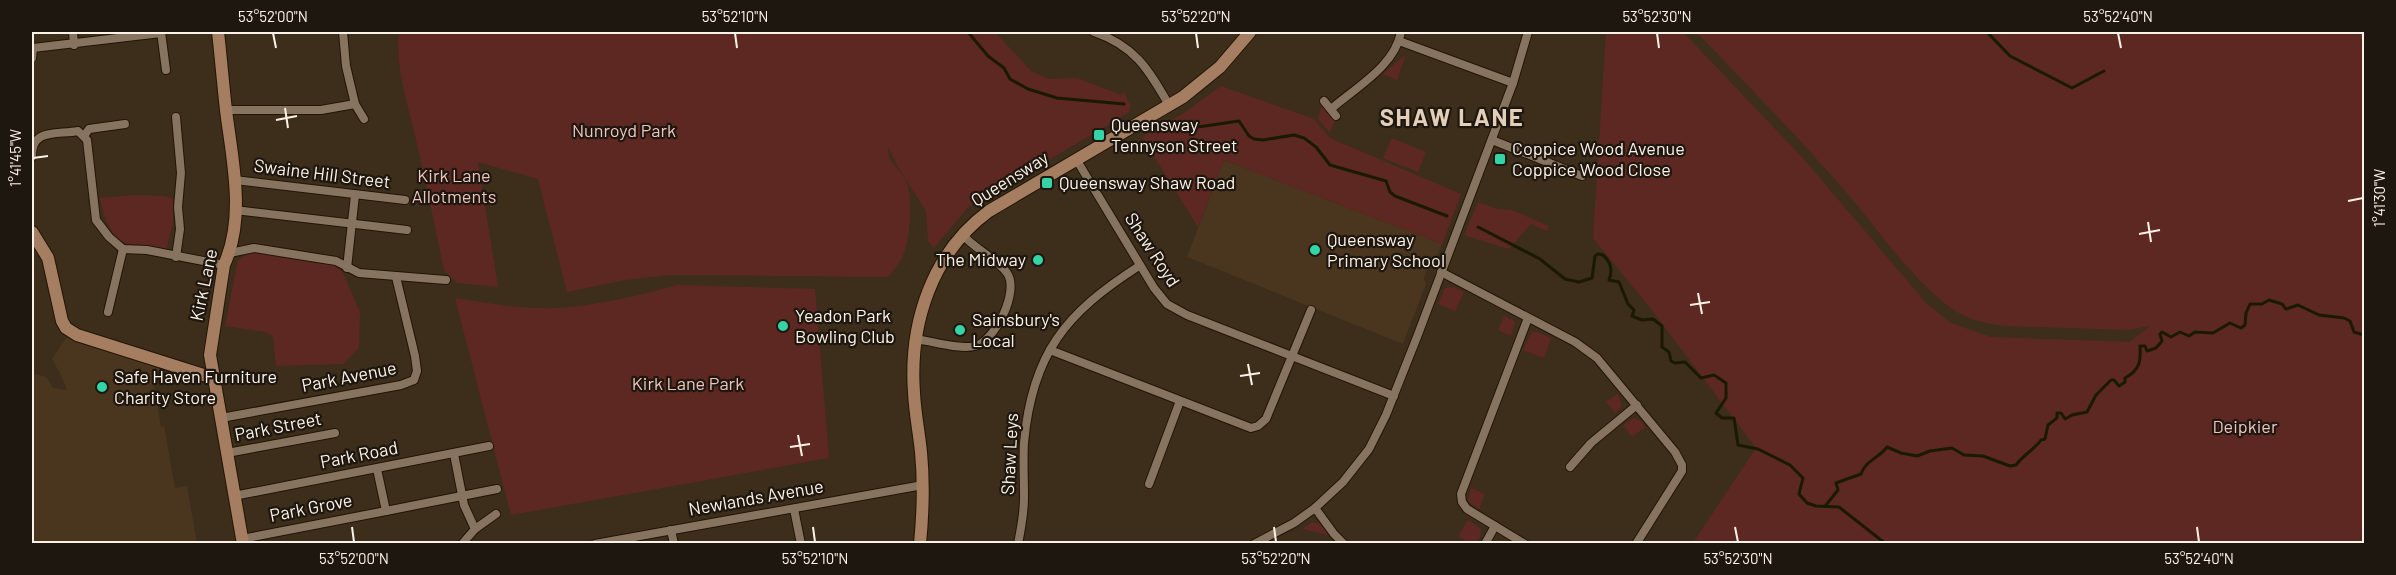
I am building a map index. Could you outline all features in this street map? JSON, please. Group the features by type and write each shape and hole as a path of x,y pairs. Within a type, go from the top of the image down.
{"street":[{"path":"73,32 74,45"},
{"path":"32,58 33,48 74,45 161,32 166,70"},
{"name":"Kirk Lane","path":"218,32 235,180 235,210 230,253 224,265 210,344 213,378 243,541"},
{"path":"343,32 346,66 355,104 364,118"},
{"path":"1100,32 1126,47 1146,66 1169,105"},
{"name":"Queensway","path":"920,543 923,485 914,392 915,339 934,277 950,248 988,211 1195,88 1220,67 1250,32"},
{"path":"1254,543 1294,523 1315,508 1343,482 1363,458 1394,396 1513,83 1528,32"},
{"path":"1324,101 1333,113 1386,61 1400,36 1513,83"},
{"path":"226,110 321,110 355,104"},
{"path":"176,117 181,173 178,207 180,229 176,256"},
{"path":"125,124 89,129 84,135 96,220 109,237 123,249 147,250 224,265"},
{"path":"32,157 33,142 48,132 63,134 78,131 84,135"},
{"path":"1492,140 1582,176"},
{"name":"Shaw Royd","path":"1076,159 1139,266 1161,297 1175,309 1394,396"},
{"name":"Swaine Hill Street","path":"235,180 405,200"},
{"path":"347,268 355,195"},
{"path":"235,210 407,230"},
{"path":"32,232 36,246 48,258 62,321 71,332 213,378"},
{"path":"915,339 967,347 978,345 988,338 1010,301 1012,283 1007,271 969,244 962,234"},
{"path":"230,253 254,248 336,261 359,273 446,280"},
{"path":"108,312 123,249"},
{"name":"Shaw Leys","path":"1018,543 1024,501 1024,445 1033,388 1050,350 1074,316 1105,288 1139,266"},
{"path":"1441,272 1575,342 1597,358 1679,459 1682,471 1636,543"},
{"name":"Park Avenue","path":"221,418 401,385 414,380 417,371 415,356 396,277"},
{"path":"1050,350 1251,428 1258,426 1266,419 1311,310"},
{"path":"1524,543 1467,509 1462,502 1461,494 1527,318"},
{"path":"1149,484 1180,401"},
{"path":"1570,467 1591,443 1637,405"},
{"name":"Park Street","path":"227,453 335,433"},
{"name":"Park Road","path":"234,496 489,446"},
{"path":"454,454 462,496 469,519 475,529"},
{"path":"377,469 386,511"},
{"name":"Newlands Avenue","path":"596,543 923,485"},
{"name":"Park Grove","path":"243,541 497,489"},
{"path":"1315,508 1334,534 1344,543"},
{"path":"794,509 801,543"},
{"path":"462,543 475,529 496,514"},
{"path":"1485,543 1495,526"},
{"path":"671,530 674,543"}],"shaded area":[{"name":"Queensway Primary School","path":"1224,160 1442,244 1433,267 1427,269 1424,279 1426,284 1403,344 1187,257"},
{"path":"68,335 161,365 162,370 152,372 161,427 164,426 175,488 187,486 197,543 32,543 32,373 46,377 53,388 67,390 52,359"}],"green space":[{"name":"Nunroyd Park","path":"399,32 995,32 1031,71 1049,79 1077,78 1121,95 1124,92 1131,106 1129,112 1110,124 968,207 934,248 928,241 926,211 888,147 892,162 907,183 910,210 905,251 888,277 671,275 625,280 567,292 538,179 478,162 498,287 457,283 444,270 401,74"},
{"name":"Deipkier","path":"1606,32 1683,32 1802,157 1927,304 1951,323 1991,337 2130,342 2150,326 2128,330 2007,326 1978,321 1951,308 1909,269 1828,171 1696,32 2364,32 2364,543 1693,543 1756,448 1651,309 1593,238"},
{"path":"1406,54 1397,80 1383,74"},
{"path":"1221,86 1314,119 1330,138 1461,194 1442,244 1224,160 1198,227 1142,137 1184,113"},
{"path":"1322,104 1335,120 1330,133 1318,119"},
{"path":"1392,138 1426,152 1418,172 1383,158"},
{"path":"136,195 165,196 173,199 173,223 166,250 126,243 110,228 100,198"},
{"path":"1478,202 1497,209 1512,210 1549,226 1547,231 1531,224 1509,249 1464,235"},
{"path":"252,251 322,261 335,265 343,273 360,312 359,348 343,364 276,366 273,336 265,332 225,326 238,260"},
{"name":"Kirk Lane Park","path":"677,285 815,289 829,458 511,515 455,298 519,307 558,308 618,300"},
{"path":"1453,287 1464,292 1455,311 1438,304 1445,288"},
{"path":"1504,316 1515,323 1511,336 1498,330"},
{"path":"1532,332 1551,338 1544,358 1523,350"},
{"path":"1618,394 1622,406 1615,413 1606,402"},
{"path":"1634,418 1641,421 1645,427 1632,437 1623,425"},
{"path":"1471,488 1485,494 1479,509 1468,501"},
{"path":"1468,520 1481,529 1481,535 1476,543 1469,543 1458,536"},
{"path":"1312,522 1321,524 1328,535 1302,529"}],"waterway":[{"path":"968,32 988,56 1004,68 1010,79 1028,89 1057,98 1124,104"},
{"path":"1987,32 2010,56 2072,88 2104,71"},
{"path":"1187,123 1198,127 1239,121 1249,136 1254,139 1263,140 1294,135 1304,138 1316,147 1330,165 1386,181 1390,192 1395,196 1447,216"},
{"path":"1478,227 1540,259 1565,279 1579,282 1592,278 1595,256 1603,255 1610,266 1609,280 1619,282 1628,304 1634,310 1632,316 1642,320 1653,319 1662,326 1662,347 1669,352 1671,361 1685,362 1701,378 1714,375 1726,383 1726,398 1716,413 1722,418 1734,418 1738,445 1758,449 1790,465 1803,478 1799,494 1807,503 1816,506 1839,507 1886,544"},
{"path":"1826,505 1838,490 1836,483 1861,474 1866,466 1887,447 1917,456 1930,451 1952,448 1964,455 1983,456 2010,466 2016,465 2041,440 2045,439 2048,425 2057,418 2057,413 2061,413 2065,419 2087,412 2096,395 2111,380 2119,386 2125,382 2125,378 2134,372 2138,365 2140,346 2145,346 2147,351 2156,348 2162,341 2160,334 2162,332 2171,337 2180,332 2189,336 2195,332 2213,333 2230,323 2241,328 2245,325 2246,313 2250,304 2262,304 2269,300 2282,304 2286,309 2298,305 2319,315 2344,318 2350,321 2354,332 2364,335"}],"place":[{"name":"Queensway Tennyson Street","path":"1099,135"},
{"name":"Coppice Wood Avenue Coppice Wood Close","path":"1500,159"},
{"name":"Queensway Shaw Road","path":"1047,183"},
{"name":"Queensway Primary School","path":"1315,250"},
{"name":"The Midway","path":"1038,260"},
{"name":"Yeadon Park Bowling Club","path":"783,326"},
{"name":"Sainsbury's Local","path":"960,330"},
{"name":"Safe Haven Furniture Charity Store","path":"102,387"}],"district":[{"name":"SHAW LANE","path":"1452,118"}],"park label":[{"name":"Kirk Lane Allotments","path":"454,186"}]}
